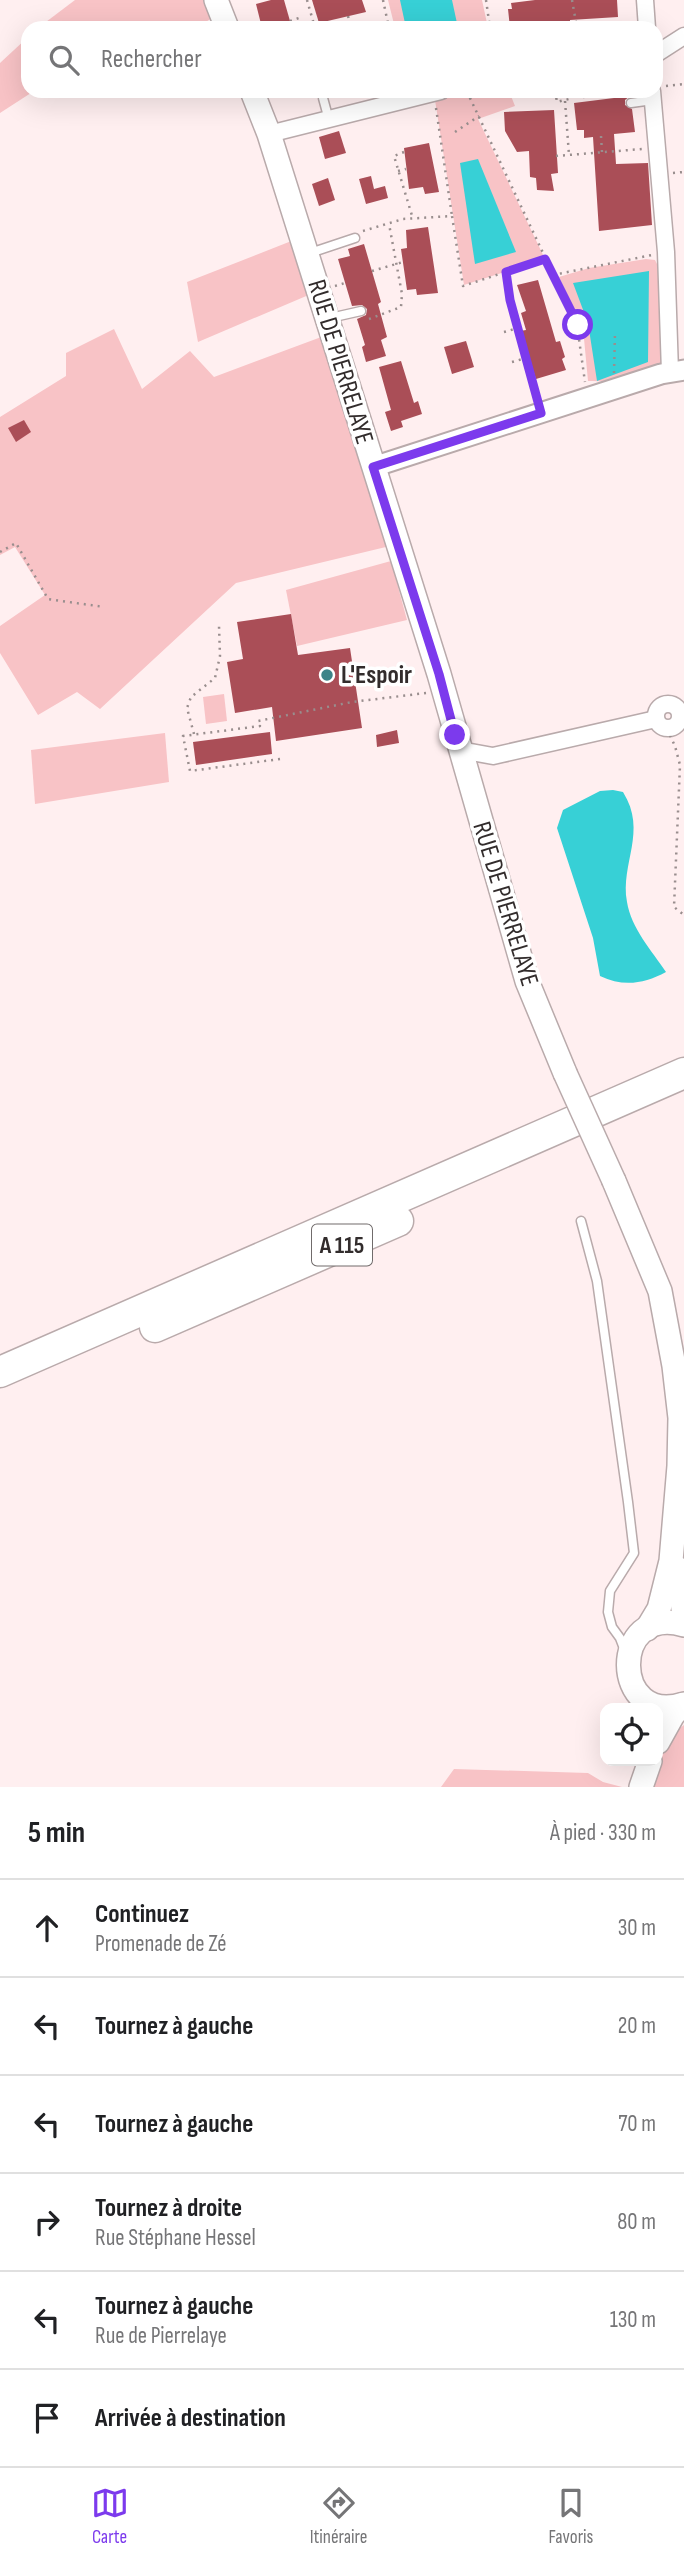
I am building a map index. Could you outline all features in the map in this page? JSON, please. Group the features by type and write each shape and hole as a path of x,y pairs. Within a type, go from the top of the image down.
{"highway":[{"name":"A 115","path":"0,1372 684,1073"},
{"name":"A 115","path":"0,1394 684,1096"}],"main road":[{"path":"216,0 224,21"},
{"name":"RUE DE PIERRELAYE","path":"255,98 270,134 443,691 527,981 660,1291 674,1366 680,1418 675,1530"},
{"path":"675,1530 678,1579 684,1615"},
{"path":"675,1530 665,1590 656,1616 637,1632 627,1661 630,1679 642,1702 663,1707 683,1705"},
{"path":"637,1632 666,1623 684,1625"},
{"path":"663,1733 673,1715 683,1705"},
{"path":"640,1787 642,1766"},
{"path":"640,1787 648,1766"}],"street":[{"path":"645,0 646,21"},
{"path":"663,50 684,36"},
{"path":"270,134 415,98"},
{"path":"373,467 677,371 654,98"},
{"path":"460,750 493,756 662,724 658,709 661,706 676,707 681,713"},
{"path":"468,779 493,756"}],"lane":[{"path":"323,98 329,121"},
{"path":"631,103 642,98"},
{"path":"307,254 355,238"},
{"path":"327,319 361,311"},
{"path":"581,1221 597,1280 634,1553 610,1591 608,1612 627,1661"},
{"path":"612,1627 637,1632"}],"path":[{"path":"307,0 313,21"},
{"path":"383,0 388,21"},
{"path":"486,0 489,21"},
{"path":"572,0 576,21"},
{"path":"348,16 349,21"},
{"path":"290,20 299,18 300,21"},
{"path":"663,90 684,84"},
{"path":"438,98 463,286 545,259"},
{"path":"470,98 578,325 587,391"},
{"path":"556,98 557,102 573,98"},
{"path":"565,101 569,155"},
{"path":"455,132 478,116"},
{"path":"601,136 602,152"},
{"path":"556,156 649,148 650,155 658,155"},
{"path":"404,152 394,156 413,219"},
{"path":"398,171 406,169"},
{"path":"402,185 408,184"},
{"path":"355,238 357,232 403,219 452,216"},
{"path":"366,320 401,307 402,294 388,224"},
{"path":"553,275 666,252"},
{"path":"372,271 403,262"},
{"path":"506,272 541,413"},
{"path":"504,332 518,328"},
{"path":"613,378 615,332"},
{"path":"512,362 526,358"},
{"path":"0,552 16,543 48,599 104,607"},
{"path":"194,734 187,708 191,697 215,678 220,656 219,626"},
{"path":"280,759 190,771 183,736 260,726 258,721 352,702 443,691"},
{"path":"662,724 675,746 680,765 674,908 684,915"}],"shaded area":[{"path":"75,0 221,0 225,10 207,21 47,21"},
{"path":"388,0 482,0 486,21 393,21"},
{"path":"21,44 21,98 23,98 0,113 0,63"},
{"path":"512,98 515,106 478,119 545,259 464,285 435,100"},
{"path":"299,238 318,291 198,342 187,282"},
{"path":"655,260 660,270 661,363 655,370 638,378 588,381 583,328 559,277 589,268"},
{"path":"114,329 142,389 190,351 214,377 332,333 390,546 236,583 100,709 77,692 38,715 0,653 0,626 45,595 15,547 0,555 0,417 66,376 66,353"},
{"path":"391,561 407,620 297,646 286,590"},
{"path":"224,694 227,721 206,724 203,697"},
{"path":"165,733 169,782 35,804 31,750"},
{"path":"684,1725 684,1787 641,1787 652,1766 663,1766 663,1746 668,1737"},
{"path":"454,1769 588,1773 603,1782 622,1787 441,1787"}],"water":[{"path":"400,0 452,0 456,21 404,21"},
{"path":"478,159 516,252 475,264 460,163"},
{"path":"649,271 648,362 597,381 588,323 573,283"},
{"path":"600,791 623,792 633,821 626,888 629,912 643,939 666,972 633,983 617,982 600,976 593,938 557,828 563,810"}],"building":[{"path":"284,0 290,21 260,21 256,4"},
{"path":"312,0 362,0 366,12 328,21 318,21"},
{"path":"535,0 617,0 618,17 570,21 509,21 508,9 512,9 511,3"},
{"path":"628,98 625,105 632,109 635,132 614,134 616,164 648,163 652,225 599,231 593,137 584,138 584,130 577,130 574,103"},
{"path":"554,110 558,173 551,174 554,191 537,190 536,178 530,177 529,151 517,152 505,131 504,112"},
{"path":"339,131 346,153 325,159 319,137"},
{"path":"429,143 439,192 425,194 423,187 409,189 404,148"},
{"path":"371,176 374,189 385,186 388,198 366,204 359,179"},
{"path":"328,178 335,200 319,206 312,184"},
{"path":"428,227 438,293 417,295 416,289 407,290 401,249 407,248 406,230"},
{"path":"364,244 381,302 378,304 387,337 381,340 386,356 366,362 362,347 365,345 357,319 366,315 367,309 362,305 352,306 338,259 350,256 348,249"},
{"path":"538,280 556,342 560,341 565,357 562,359 566,370 536,379 520,331 526,330 521,313 526,311 517,285"},
{"path":"466,341 474,367 452,374 444,347"},
{"path":"401,361 414,403 418,401 422,414 401,421 403,427 391,431 385,412 391,410 379,367"},
{"path":"24,420 31,432 16,442 8,428"},
{"path":"291,614 298,655 350,648 362,728 276,741 272,707 235,713 227,662 243,659 237,622"},
{"path":"397,730 399,743 377,747 376,735"},
{"path":"270,732 272,754 196,765 193,742"}],"place":[{"name":"L'Espoir","path":"327,675"}],"route":[{"path":"455,735 439,674 373,467 541,413 510,300 506,272 545,259 578,325"}]}
